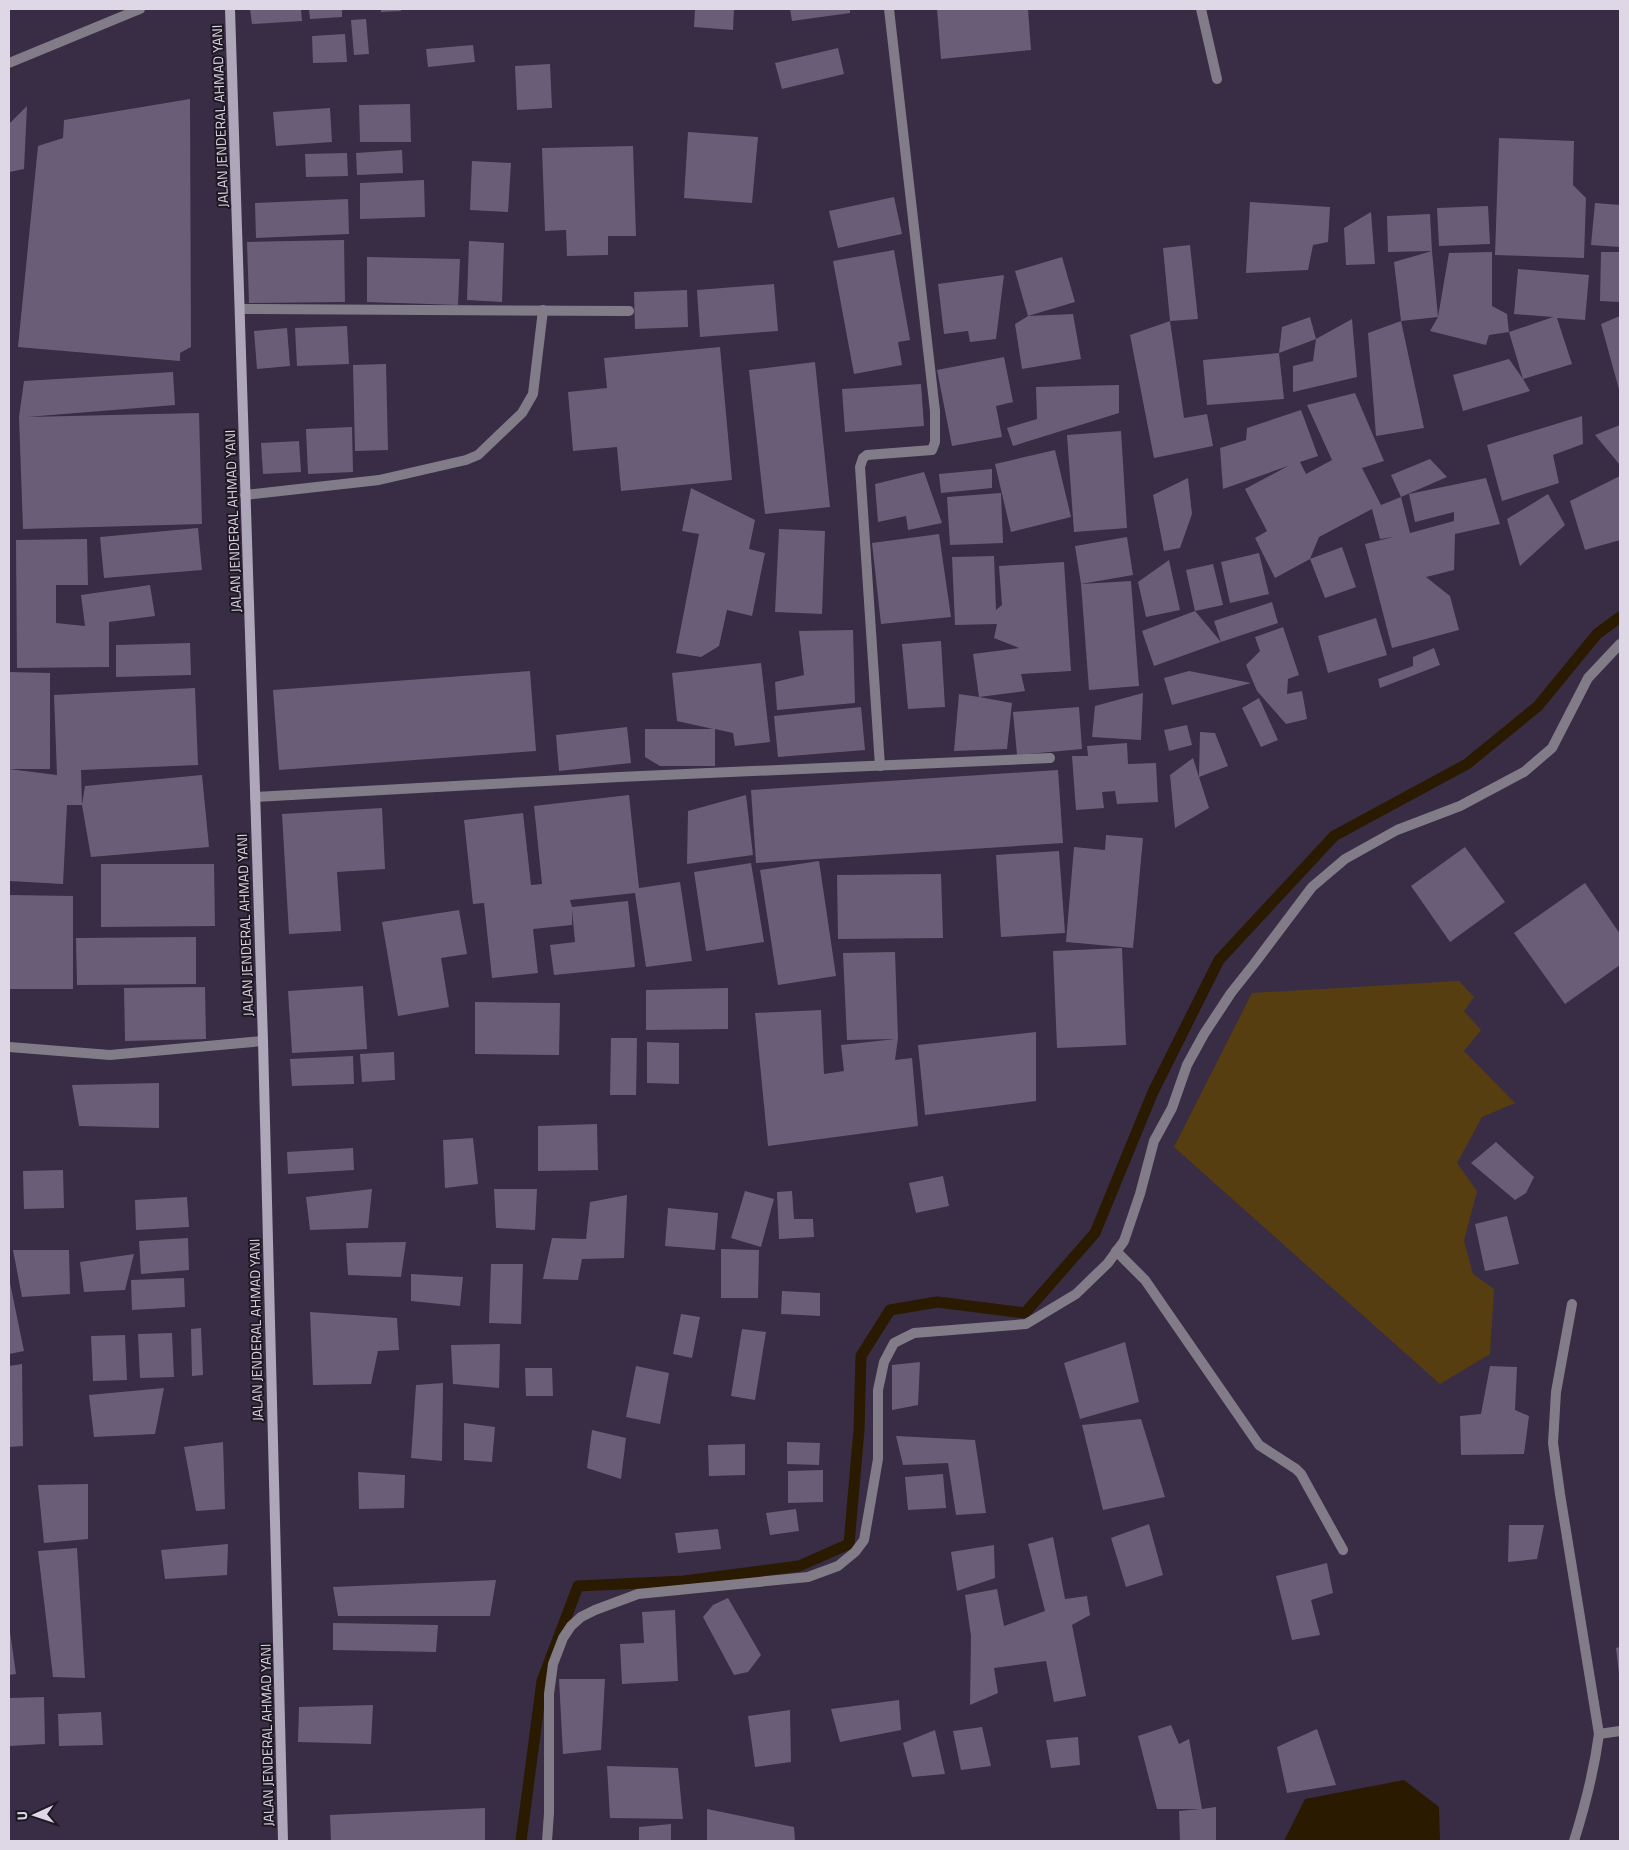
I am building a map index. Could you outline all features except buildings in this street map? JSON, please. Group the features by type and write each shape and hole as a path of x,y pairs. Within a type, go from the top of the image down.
{"main road":[{"name":"JALAN JENDERAL AHMAD YANI","path":"230,9 263,1041 283,1841"}],"street":[{"path":"9,63 140,9"},
{"path":"880,766 860,467 863,458 867,455 932,450 935,442 935,411 889,9"},
{"path":"1201,9 1217,79"},
{"path":"240,309 630,311"},
{"path":"246,494 379,480 466,460 478,455 522,413 533,394 543,310"},
{"path":"547,1841 549,1813 549,1694 554,1664 563,1638 571,1626 580,1617 594,1610 638,1594 680,1588 808,1577 838,1566 855,1552 864,1540 878,1459 878,1390 884,1362 894,1343 914,1333 1026,1324 1076,1294 1108,1263 1124,1241 1140,1194 1154,1142 1172,1108 1188,1064 1204,1034 1231,993 1312,888 1345,859 1397,830 1460,806 1524,772 1552,748 1588,678 1620,644"},
{"path":"255,797 619,777 1050,758"},
{"path":"9,1047 110,1054 263,1041"},
{"path":"1116,1251 1145,1280 1259,1445 1301,1474 1344,1550"},
{"path":"1572,1304 1556,1392 1553,1443 1598,1734 1595,1764 1574,1841"},
{"path":"1598,1734 1620,1731"}],"shaded area":[{"path":"1459,981 1474,997 1464,1011 1481,1030 1464,1051 1515,1103 1482,1117 1457,1163 1477,1191 1464,1241 1473,1274 1494,1289 1490,1354 1440,1384 1174,1147 1252,993"},
{"path":"1404,1780 1439,1807 1440,1841 1284,1841 1305,1799"}],"waterway":[{"path":"521,1841 542,1681 578,1586 684,1581 799,1566 849,1544 859,1430 861,1356 890,1310 937,1302 1025,1313 1095,1233 1153,1092 1219,960 1334,836 1467,764 1538,706 1597,634 1620,617"}]}
